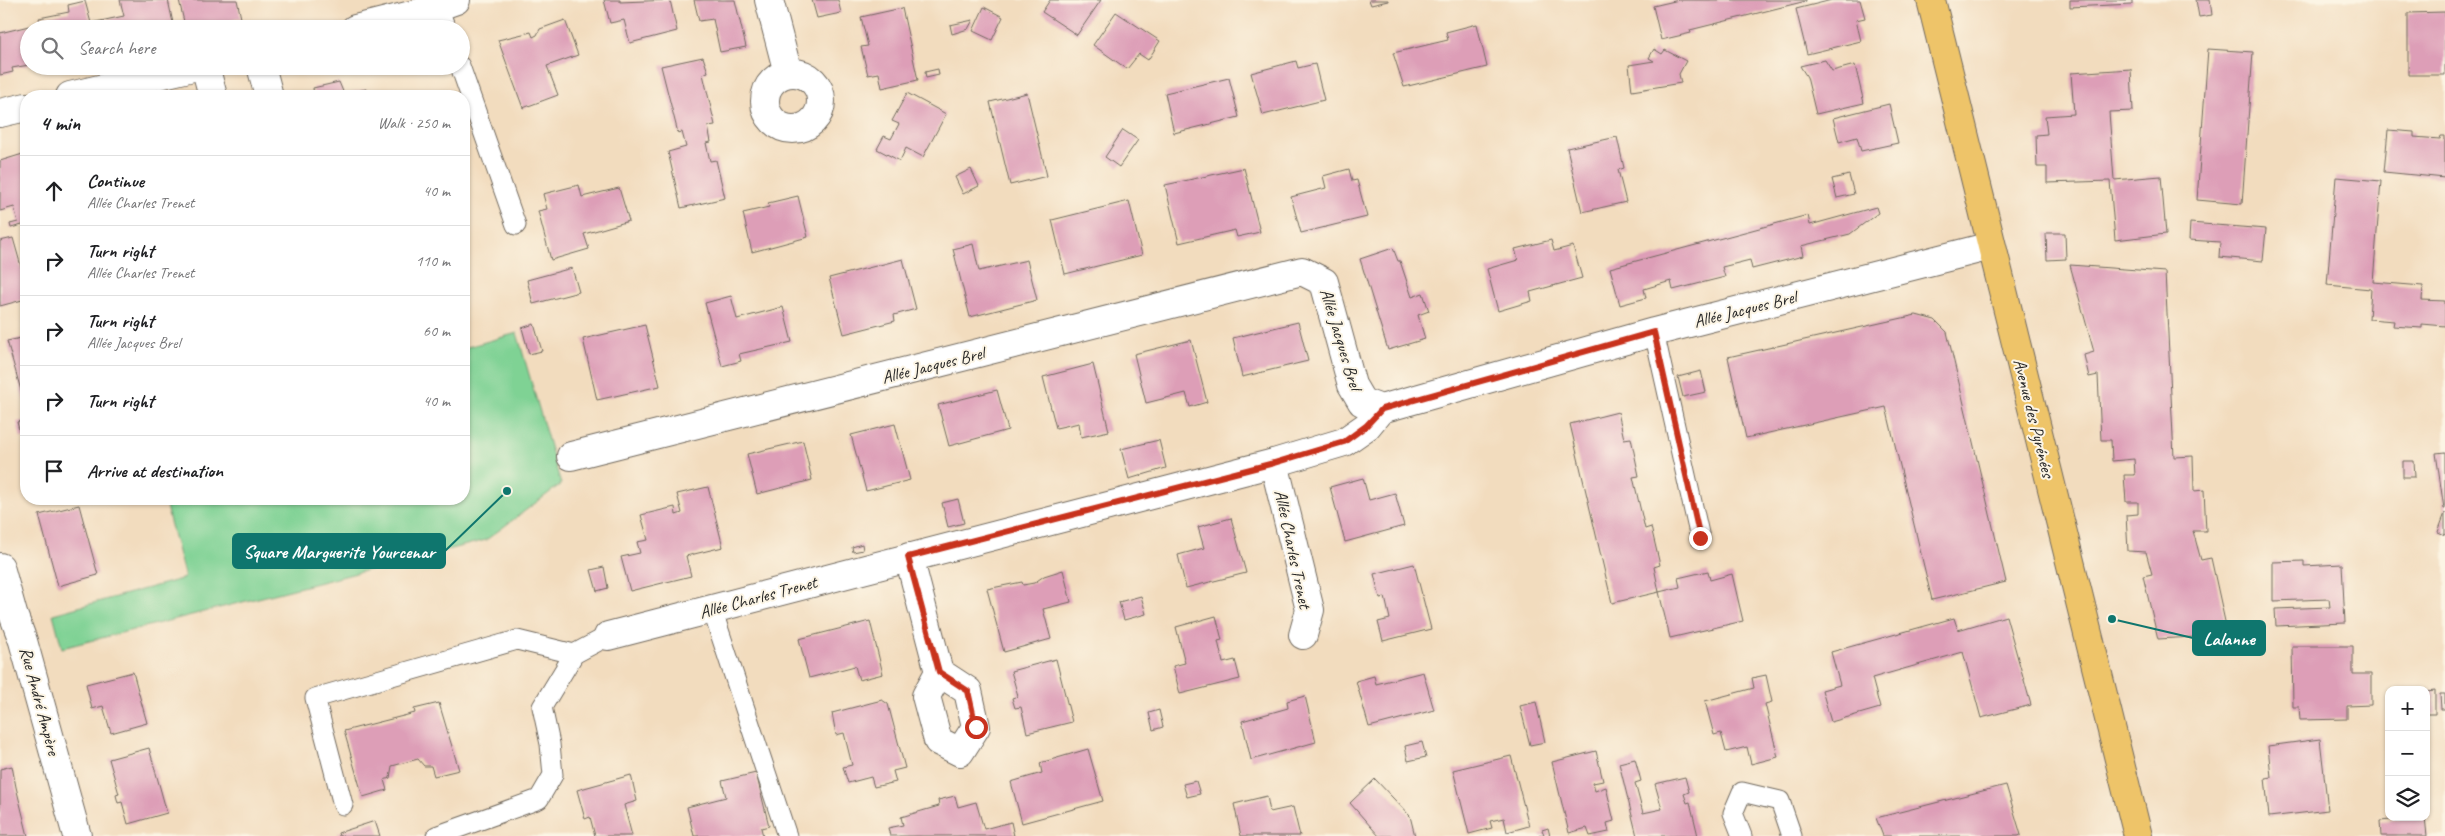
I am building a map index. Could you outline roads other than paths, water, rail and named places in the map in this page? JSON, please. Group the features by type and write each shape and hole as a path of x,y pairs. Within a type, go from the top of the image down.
{"main road":[{"name":"Avenue des Pyrénées","path":"1931,0 2138,836"}],"street":[{"path":"769,0 788,73"},
{"path":"400,20 440,12"},
{"path":"95,90 158,75"},
{"path":"208,75 211,90"},
{"path":"263,75 267,90"},
{"path":"0,113 20,108"},
{"name":"Allée Jacques Brel","path":"571,456 1302,271 1324,282 1352,385 1362,402 1382,409 1654,332 1991,246"},
{"name":"Allée Charles Trenet","path":"608,636 1274,463 1344,442 1366,426 1382,409"},
{"name":"Allée Charles Trenet","path":"1274,463 1310,610 1303,635"},
{"path":"908,557 939,672"},
{"name":"Rue André Ampère","path":"0,567 6,616 23,640 77,836"}],"lane":[{"path":"463,75 468,90"},
{"path":"470,94 516,225"},
{"path":"1654,332 1700,538"},
{"path":"712,609 787,836"},
{"path":"436,836 538,799 553,775 550,744 542,708 574,654 608,636"},
{"path":"343,805 315,698 517,640 574,654"},
{"path":"1742,836 1733,813 1742,792 1780,801 1792,836"}],"place":[{"name":"Square Marguerite Yourcenar","path":"507,491"},
{"name":"Lalanne","path":"2112,619"}]}
